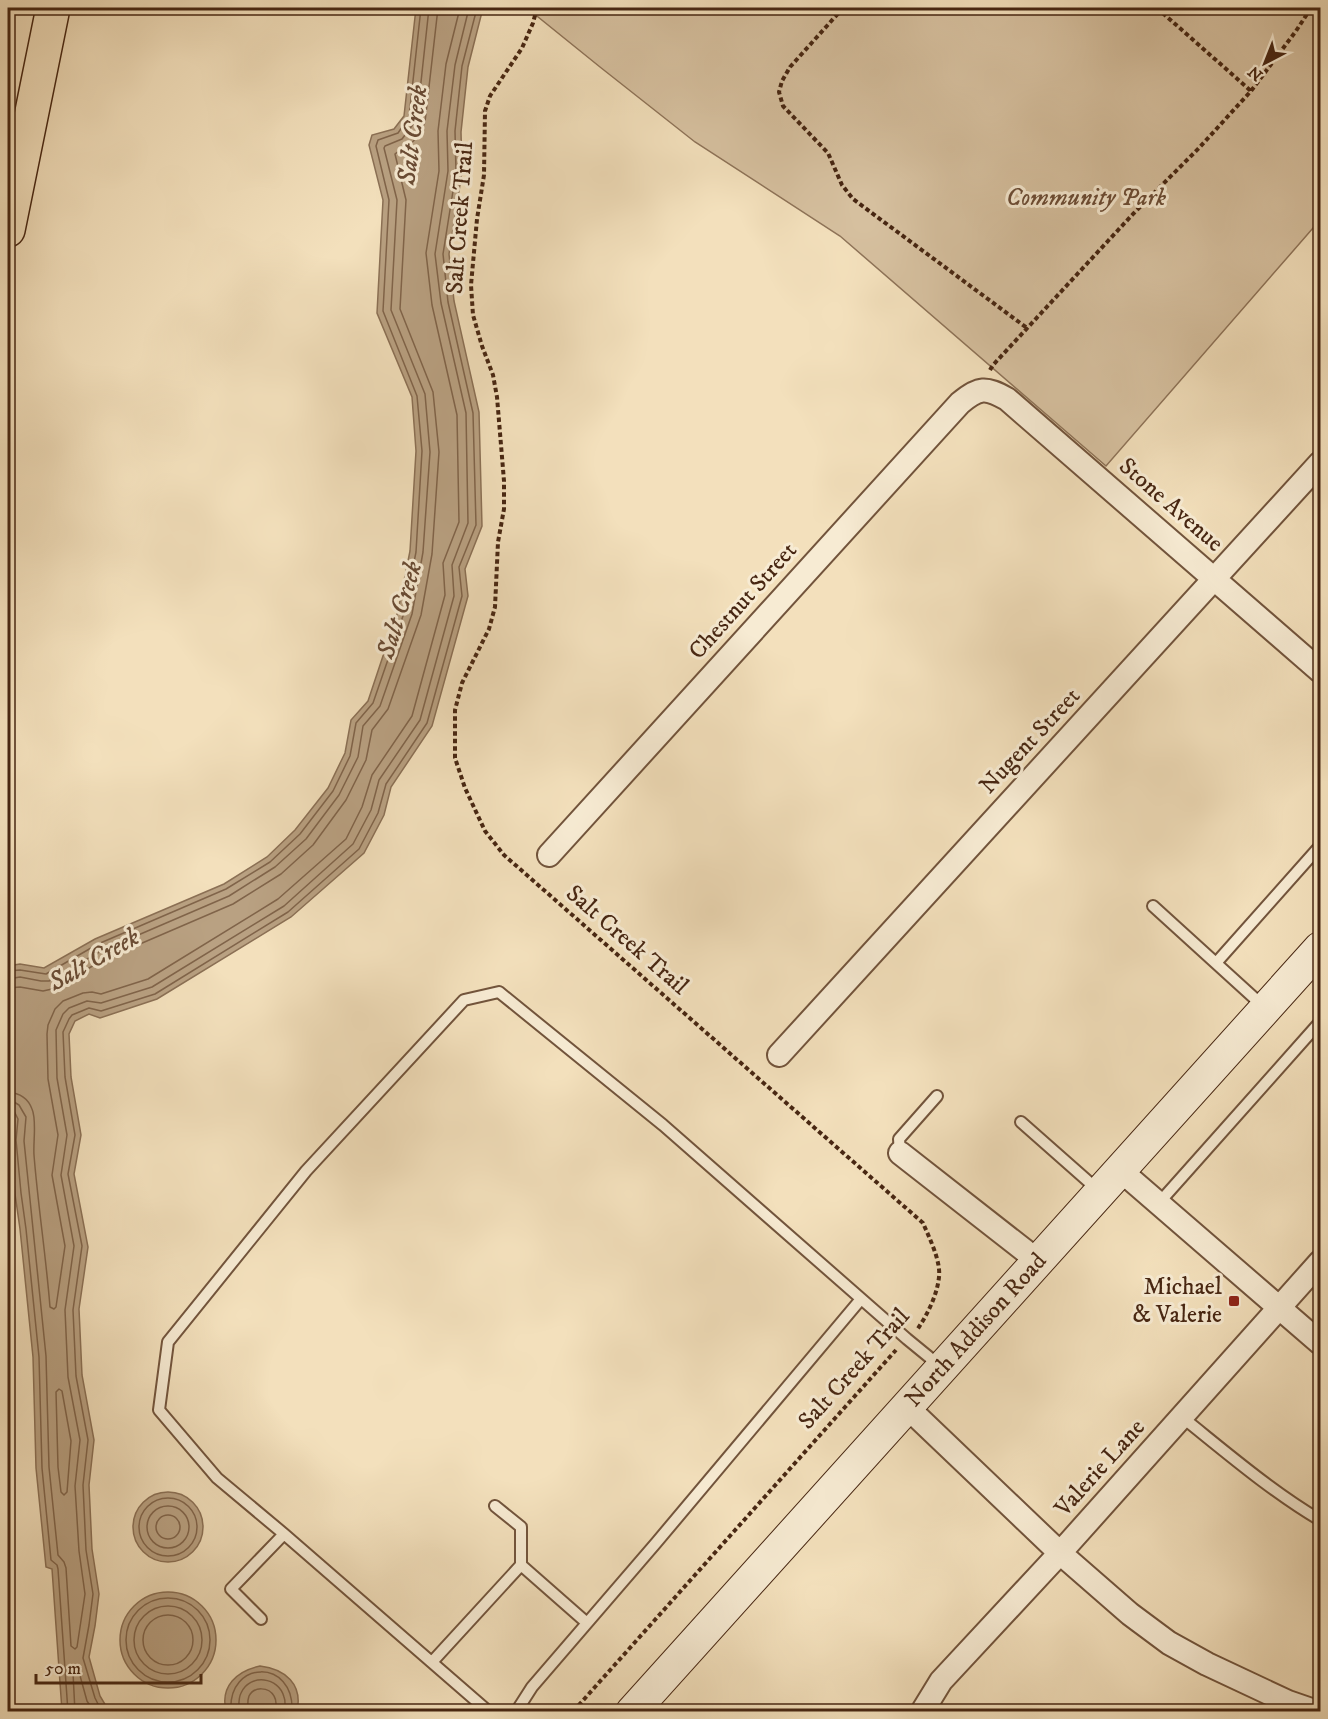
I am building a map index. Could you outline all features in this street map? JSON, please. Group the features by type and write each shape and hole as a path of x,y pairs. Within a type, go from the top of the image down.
{"highway":[{"path":"8,230 53,8"}],"street":[{"name":"Stone Avenue","path":"981,389 992,390 1007,399 1320,671"},
{"name":"Chestnut Street","path":"549,855 960,403 981,389"},
{"name":"Nugent Street","path":"779,1055 1320,463"},
{"name":"North Addison Road","path":"632,1712 1320,948"},
{"path":"900,1153 1038,1261"},
{"path":"1110,1181 1158,1204 1320,1343"},
{"name":"Valerie Lane","path":"922,1712 941,1681 1060,1553 1320,1262"},
{"path":"907,1407 1060,1553 1130,1614 1169,1643 1207,1664 1288,1702 1317,1712"}],"lane":[{"path":"1216,963 1320,846"},
{"path":"1153,906 1266,1009"},
{"path":"489,1712 217,1478 159,1410 168,1342 306,1171 464,1000 499,992 663,1125 907,1340 943,1368"},
{"path":"1158,1204 1320,1022"},
{"path":"900,1153 899,1138 937,1096"},
{"path":"1021,1122 1110,1181"},
{"path":"516,1712 532,1687 861,1299"},
{"path":"1182,1417 1264,1482 1320,1520"},
{"path":"432,1662 520,1565 521,1527 495,1506"},
{"path":"261,1619 231,1589 284,1534"},
{"path":"520,1565 587,1623"}],"path":[{"name":"Salt Creek Trail","path":"537,8 522,48 490,96 485,111 484,175 471,285 473,315 493,375 497,397 504,509 498,542 495,608 489,629 462,683 455,710 455,758 465,788 485,831 504,855 922,1223 931,1241 939,1276 927,1314 916,1331 695,1574 575,1712"},
{"path":"843,8 786,74 779,92 783,106 828,153 842,185 853,199 1027,328"},
{"path":"1157,8 1251,91"},
{"path":"981,389 993,365 1251,91 1311,8"}],"green space":[{"name":"Community Park","path":"527,8 1320,8 1320,220 1106,466 840,236 695,142"}],"water":[{"name":"Salt Creek","path":"416,8 483,8 468,67 461,132 462,172 449,254 454,301 479,412 482,526 465,569 468,596 432,726 391,787 384,815 364,853 291,917 157,999 100,1018 89,1014 75,1021 69,1034 71,1077 81,1135 74,1174 88,1247 79,1309 82,1375 94,1440 89,1485 92,1549 99,1594 89,1657 100,1696 109,1711 62,1711 52,1569 46,1567 36,1468 33,1357 10,1140 12,1119 8,1110 8,966 20,964 44,968 95,939 224,884 267,857 295,830 328,788 345,753 351,720 368,701 398,611 410,551 416,451 412,397 377,313 383,200 369,145 372,135 394,129 404,116"},
{"path":"168,1492 181,1495 193,1502 200,1514 203,1527 200,1540 193,1552 181,1559 168,1562 155,1559 143,1552 136,1540 133,1527 136,1514 143,1502 155,1495"},
{"path":"168,1592 186,1596 202,1606 212,1622 216,1640 212,1658 202,1674 186,1684 168,1688 150,1684 134,1674 124,1658 120,1640 124,1622 134,1606 150,1596"},
{"path":"260,1666 284,1674 295,1686 297,1711 226,1711 226,1694 232,1681 244,1672"}],"place":[{"name":"Michael & Valerie","path":"1234,1301"}]}
